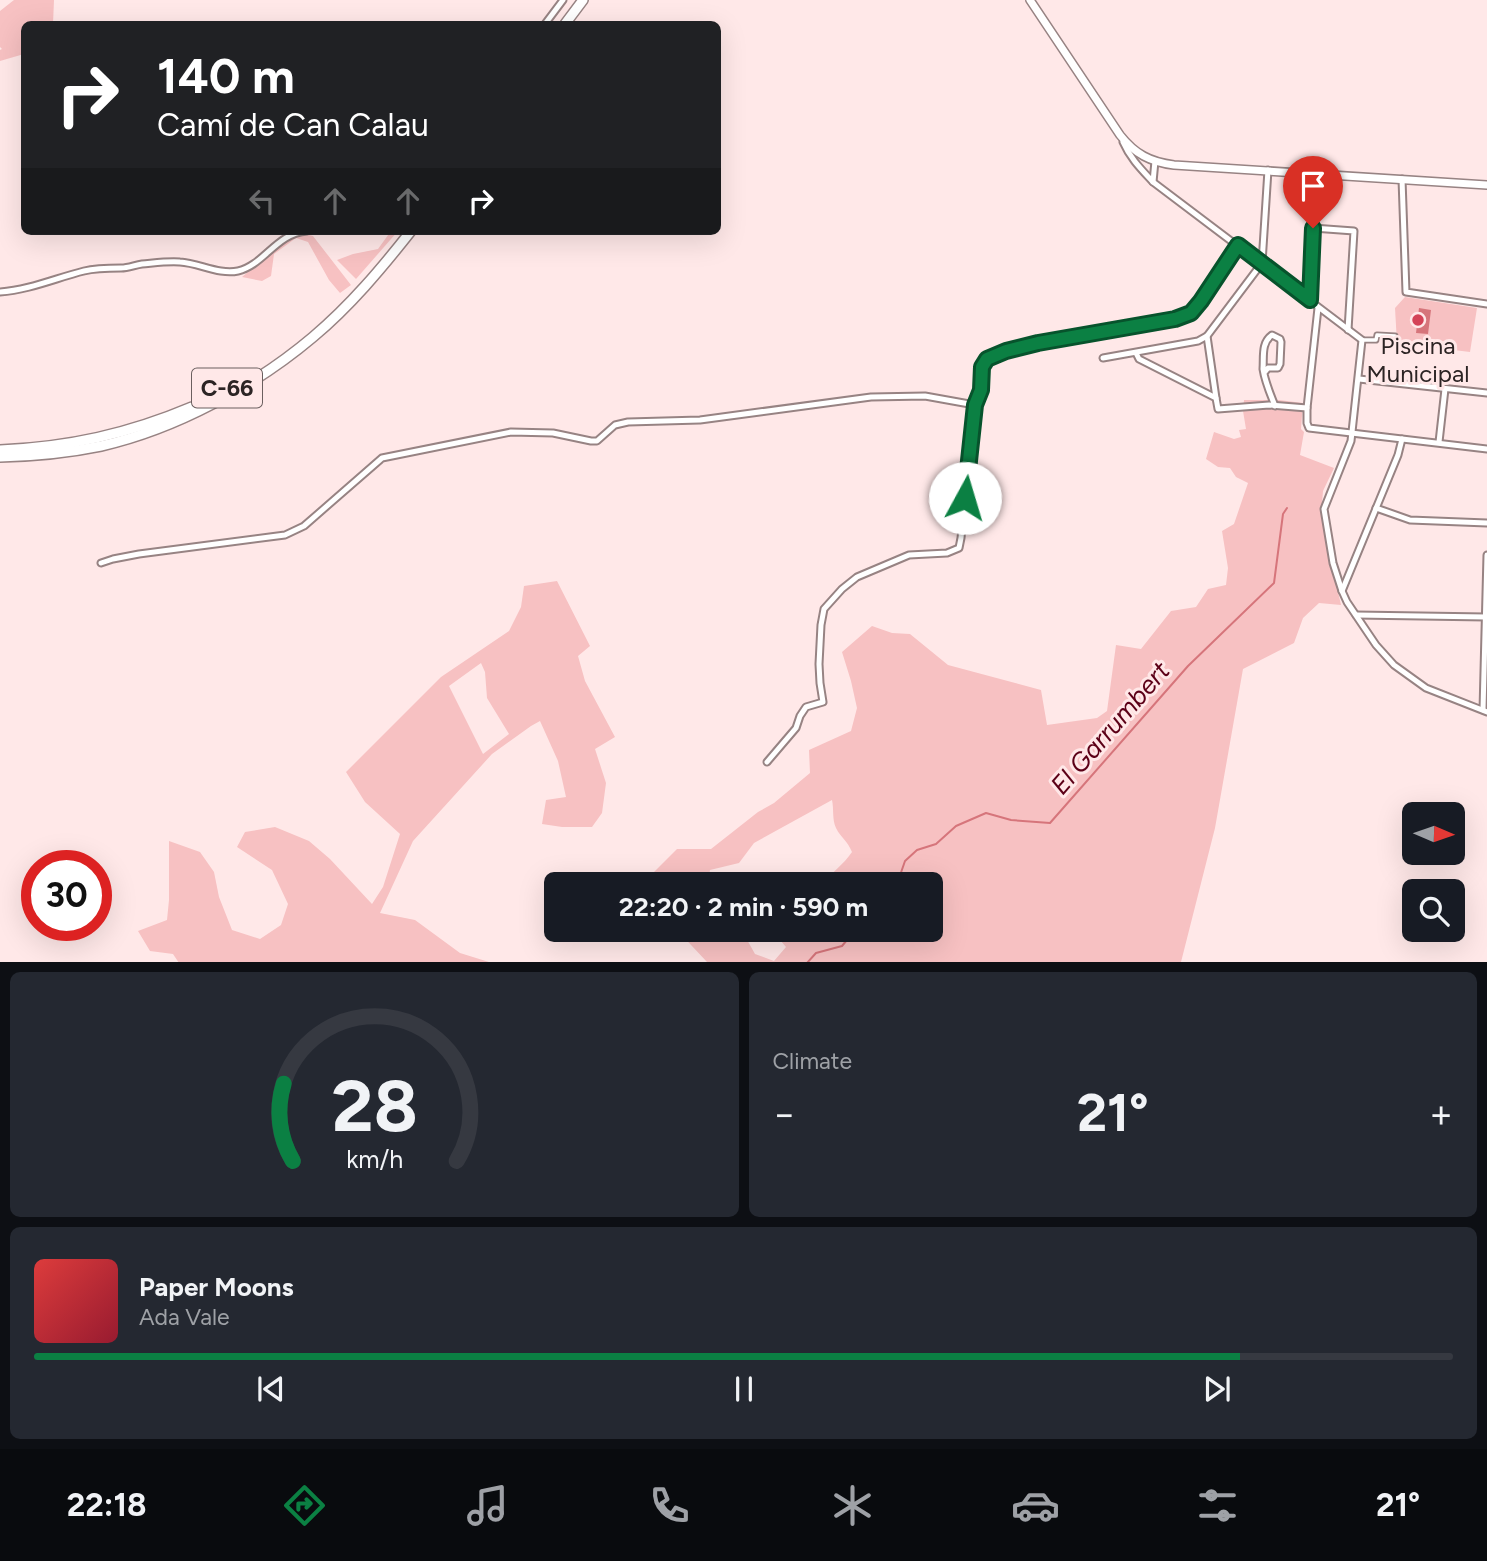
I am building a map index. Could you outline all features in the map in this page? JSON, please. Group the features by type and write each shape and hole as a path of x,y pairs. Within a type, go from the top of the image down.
{"highway":[{"path":"560,21 576,0"},
{"path":"567,21 583,0"},
{"name":"C-66","path":"0,450 81,442 120,433 185,410 233,386 310,332 355,289 401,235"},
{"name":"C-66","path":"0,460 26,459 78,450 135,436 177,420 236,390 286,358 331,320 378,272 408,235"}],"main road":[{"path":"1030,0 1120,135 1132,149 1145,158 1174,165 1487,186"}],"street":[{"path":"547,21 563,0"},
{"path":"1120,135 1128,153 1153,182 1348,330 1362,340 1376,340 1377,335 1395,336"},
{"path":"1139,167 1145,158"},
{"path":"1153,182 1155,162"},
{"path":"1103,358 1198,341 1207,336 1262,264 1268,170"},
{"path":"1402,179 1406,292 1487,304"},
{"path":"1310,300 1313,228 1354,231 1348,330"},
{"path":"0,292 85,271 139,264 180,262 229,272 240,270 249,267 281,240 292,235"},
{"path":"767,762 796,728 806,707 823,702 819,664 824,609 857,577 909,555 947,553 959,548 975,405 981,390 982,367 987,359 1006,351 1175,319 1191,313 1238,245"},
{"path":"1318,308 1307,408 1309,428 1487,449"},
{"path":"1264,373 1268,368 1278,368 1280,365 1281,342 1276,336 1272,335 1266,339 1264,345 1264,373 1265,381 1275,406"},
{"path":"1207,336 1218,409 1252,405 1307,408"},
{"path":"1362,340 1351,441 1324,509 1333,564 1347,603 1376,645 1394,665 1426,688 1485,711 1487,555"},
{"path":"1136,353 1139,359 1216,398"},
{"path":"1359,379 1487,393"},
{"path":"1439,442 1444,389"},
{"path":"101,564 139,554 285,535 304,526 382,458 511,432 553,433 597,441 615,425 628,422 700,420 871,397 925,396 975,405"},
{"path":"1342,590 1402,439"},
{"path":"1376,508 1410,520 1487,523"},
{"path":"1356,615 1486,617"}],"shaded area":[{"path":"14,0 54,0 53,21 21,21 21,55 0,61 0,11"},
{"path":"297,235 313,236 351,285 340,293 329,280 308,242 296,238 274,254 271,276 262,281 242,277 286,239"},
{"path":"388,235 394,235 356,279 337,260 353,254 378,249"},
{"path":"1405,297 1477,308 1470,352 1397,343 1395,308"},
{"path":"1419,308 1431,310 1428,334 1416,333"},
{"path":"1244,400 1303,403 1301,429 1304,432 1300,455 1334,468 1323,491 1321,516 1341,605 1319,603 1303,618 1294,643 1243,669 1215,828 1181,962 707,962 688,942 748,942 755,954 774,961 786,947 782,942 943,942 943,872 834,872 852,852 835,825 832,800 754,843 739,863 710,872 654,872 677,849 711,849 810,773 809,750 851,731 857,708 842,652 872,626 892,633 910,634 948,665 1041,690 1047,725 1097,718 1107,711 1116,645 1141,649 1171,611 1196,607 1208,589 1226,585 1228,568 1222,531 1234,524 1248,483 1236,477 1230,468 1218,467 1206,459 1214,432 1234,439 1241,437 1239,430 1246,429"},
{"path":"557,581 590,646 578,656 585,681 615,737 595,749 606,783 602,813 592,827 542,824 546,800 566,797 558,761 540,721 492,754 413,841 380,913 415,920 460,953 489,962 178,962 173,954 150,951 138,931 167,920 169,841 200,852 214,872 219,897 232,930 260,939 281,925 288,904 272,870 237,847 245,832 275,827 309,841 330,859 372,904 383,887 400,834 365,802 346,772 441,677 509,631 521,607 524,586","holes":["481,663 485,672 487,698 509,734 483,754 449,686"]}],"waterway":[{"name":"El Garrumbert","path":"901,872 905,861 917,850 936,844 956,826 986,813 1011,820 1050,823 1188,666 1274,583 1283,514 1287,508"},
{"name":"El Garrumbert","path":"808,962 816,953 842,946 845,942"}],"place":[{"name":"Piscina Municipal","path":"1418,320"}],"route":[{"path":"965,498 975,405 981,390 982,367 987,359 1038,343 1175,319 1191,313 1238,245 1310,300 1313,228"}]}
